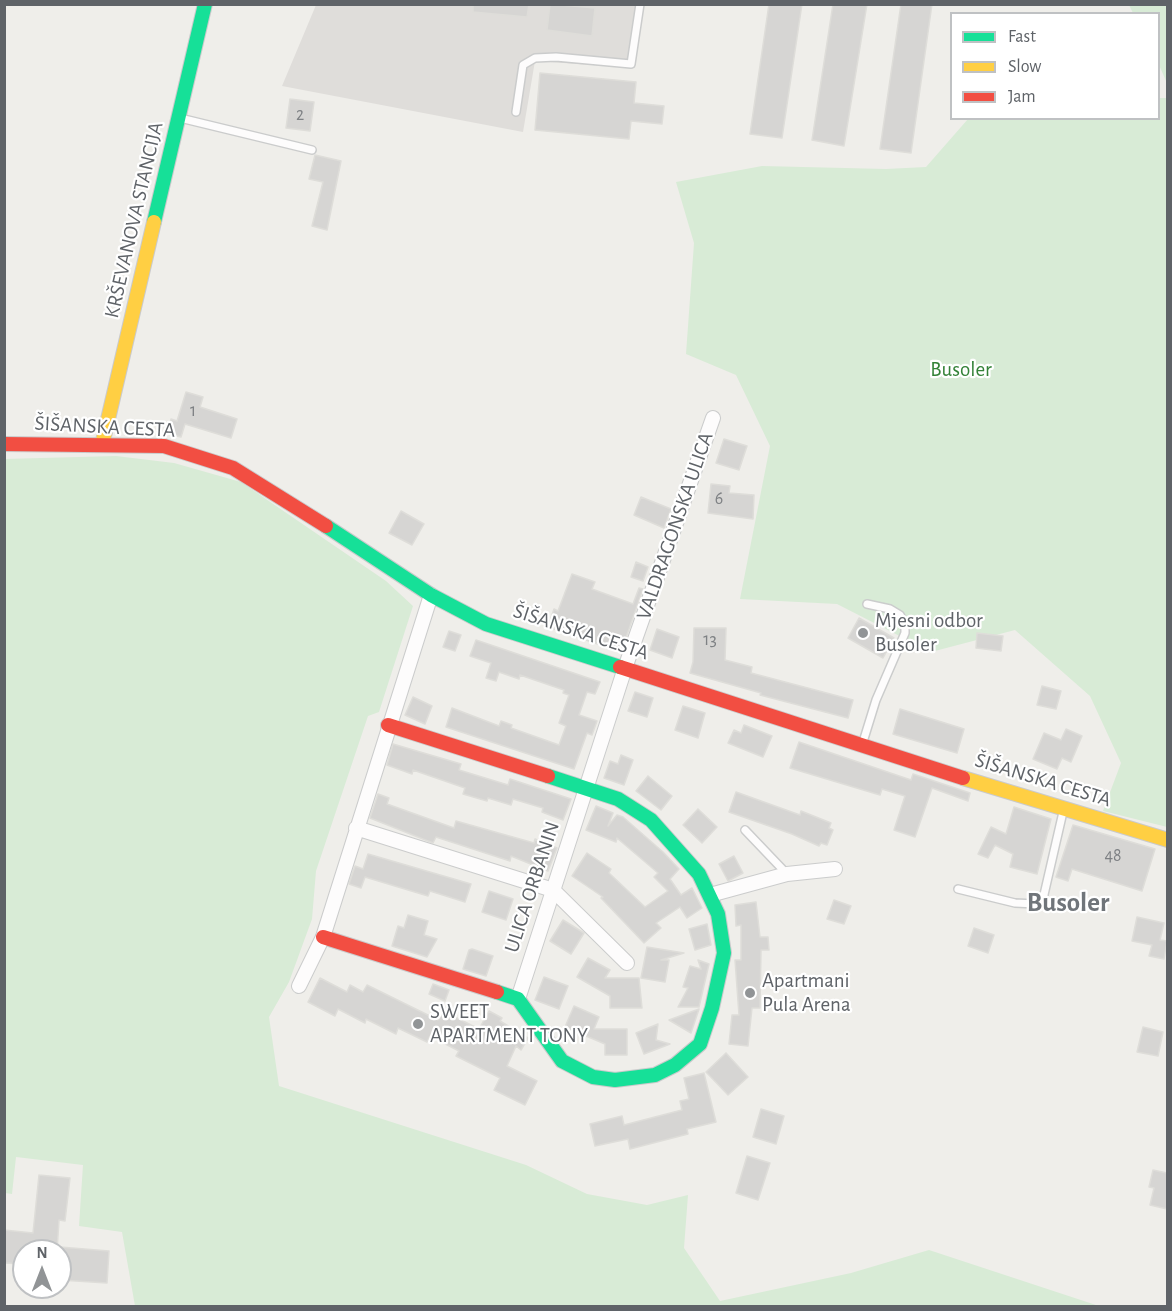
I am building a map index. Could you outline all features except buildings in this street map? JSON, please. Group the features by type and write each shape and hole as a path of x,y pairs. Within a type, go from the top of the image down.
{"street":[{"name":"KRŠEVANOVA STANCIJA","path":"102,445 205,4"},
{"name":"VALDRAGONSKA ULICA","path":"625,668 713,418"},
{"name":"ŠIŠANSKA CESTA","path":"4,444 164,446 205,457 233,468 431,595 486,624 1064,810 1167,840"},
{"path":"298,986 323,937 388,725 431,595"},
{"name":"ULICA ORBANIN","path":"518,999 625,668"},
{"path":"323,937 518,999 562,1061 593,1077 615,1080 655,1075 675,1065 702,1040 721,975 724,953 723,934 710,895 692,865 651,820 618,799 586,787 388,725"},
{"path":"356,828 553,890 627,963"},
{"path":"710,895 787,874 836,869"}],"lane":[{"path":"516,112 523,65 535,58 556,57 631,64 640,4"},
{"path":"180,118 312,150"},
{"path":"862,744 876,700 905,633 905,624 900,615 890,609 867,604"},
{"path":"958,889 1015,903 1036,904 1043,899 1064,810"},
{"path":"745,830 787,874"}],"shaded area":[{"path":"316,5 643,5 635,68 535,61 523,132 282,86"}],"green space":[{"path":"1129,5 1167,5 1167,83 1160,67 1160,12 1132,12"},
{"name":"Busoler","path":"1160,98 1167,98 1167,827 1103,811 1121,763 1090,696 1015,630 931,652 837,604 740,599 770,446 736,375 686,354 694,243 676,182 762,166 886,169 926,167 967,120 1160,120"},
{"path":"116,456 174,463 241,482 386,581 413,606 379,712 368,716 316,871 312,919 289,982 269,1017 279,1086 526,1165 587,1194 647,1205 688,1195 684,1248 720,1301 851,1273 929,1250 1099,1306 135,1306 122,1232 79,1226 83,1165 16,1157 12,1194 5,1193 4,459"}],"traffic: fast":[{"path":"154,222 205,4"},
{"path":"326,526 431,595 486,624 620,667"},
{"path":"497,992 518,999 562,1061 593,1077 615,1080 655,1075 675,1065 700,1044 712,1008 724,953 718,914 699,874 651,820 618,799 548,776"}],"traffic: slow":[{"path":"102,445 154,222"},
{"path":"963,778 1168,840"}],"traffic: jam":[{"path":"4,444 164,446 233,468 326,526"},
{"path":"620,667 963,778"},
{"path":"388,725 548,776"},
{"path":"323,937 497,992"}],"place":[{"name":"Mjesni odbor Busoler","path":"863,633"},
{"name":"Apartmani Pula Arena","path":"750,993"},
{"name":"SWEET APARTMENT TONY","path":"418,1024"}],"district":[{"name":"Busoler","path":"1068,903"}]}
